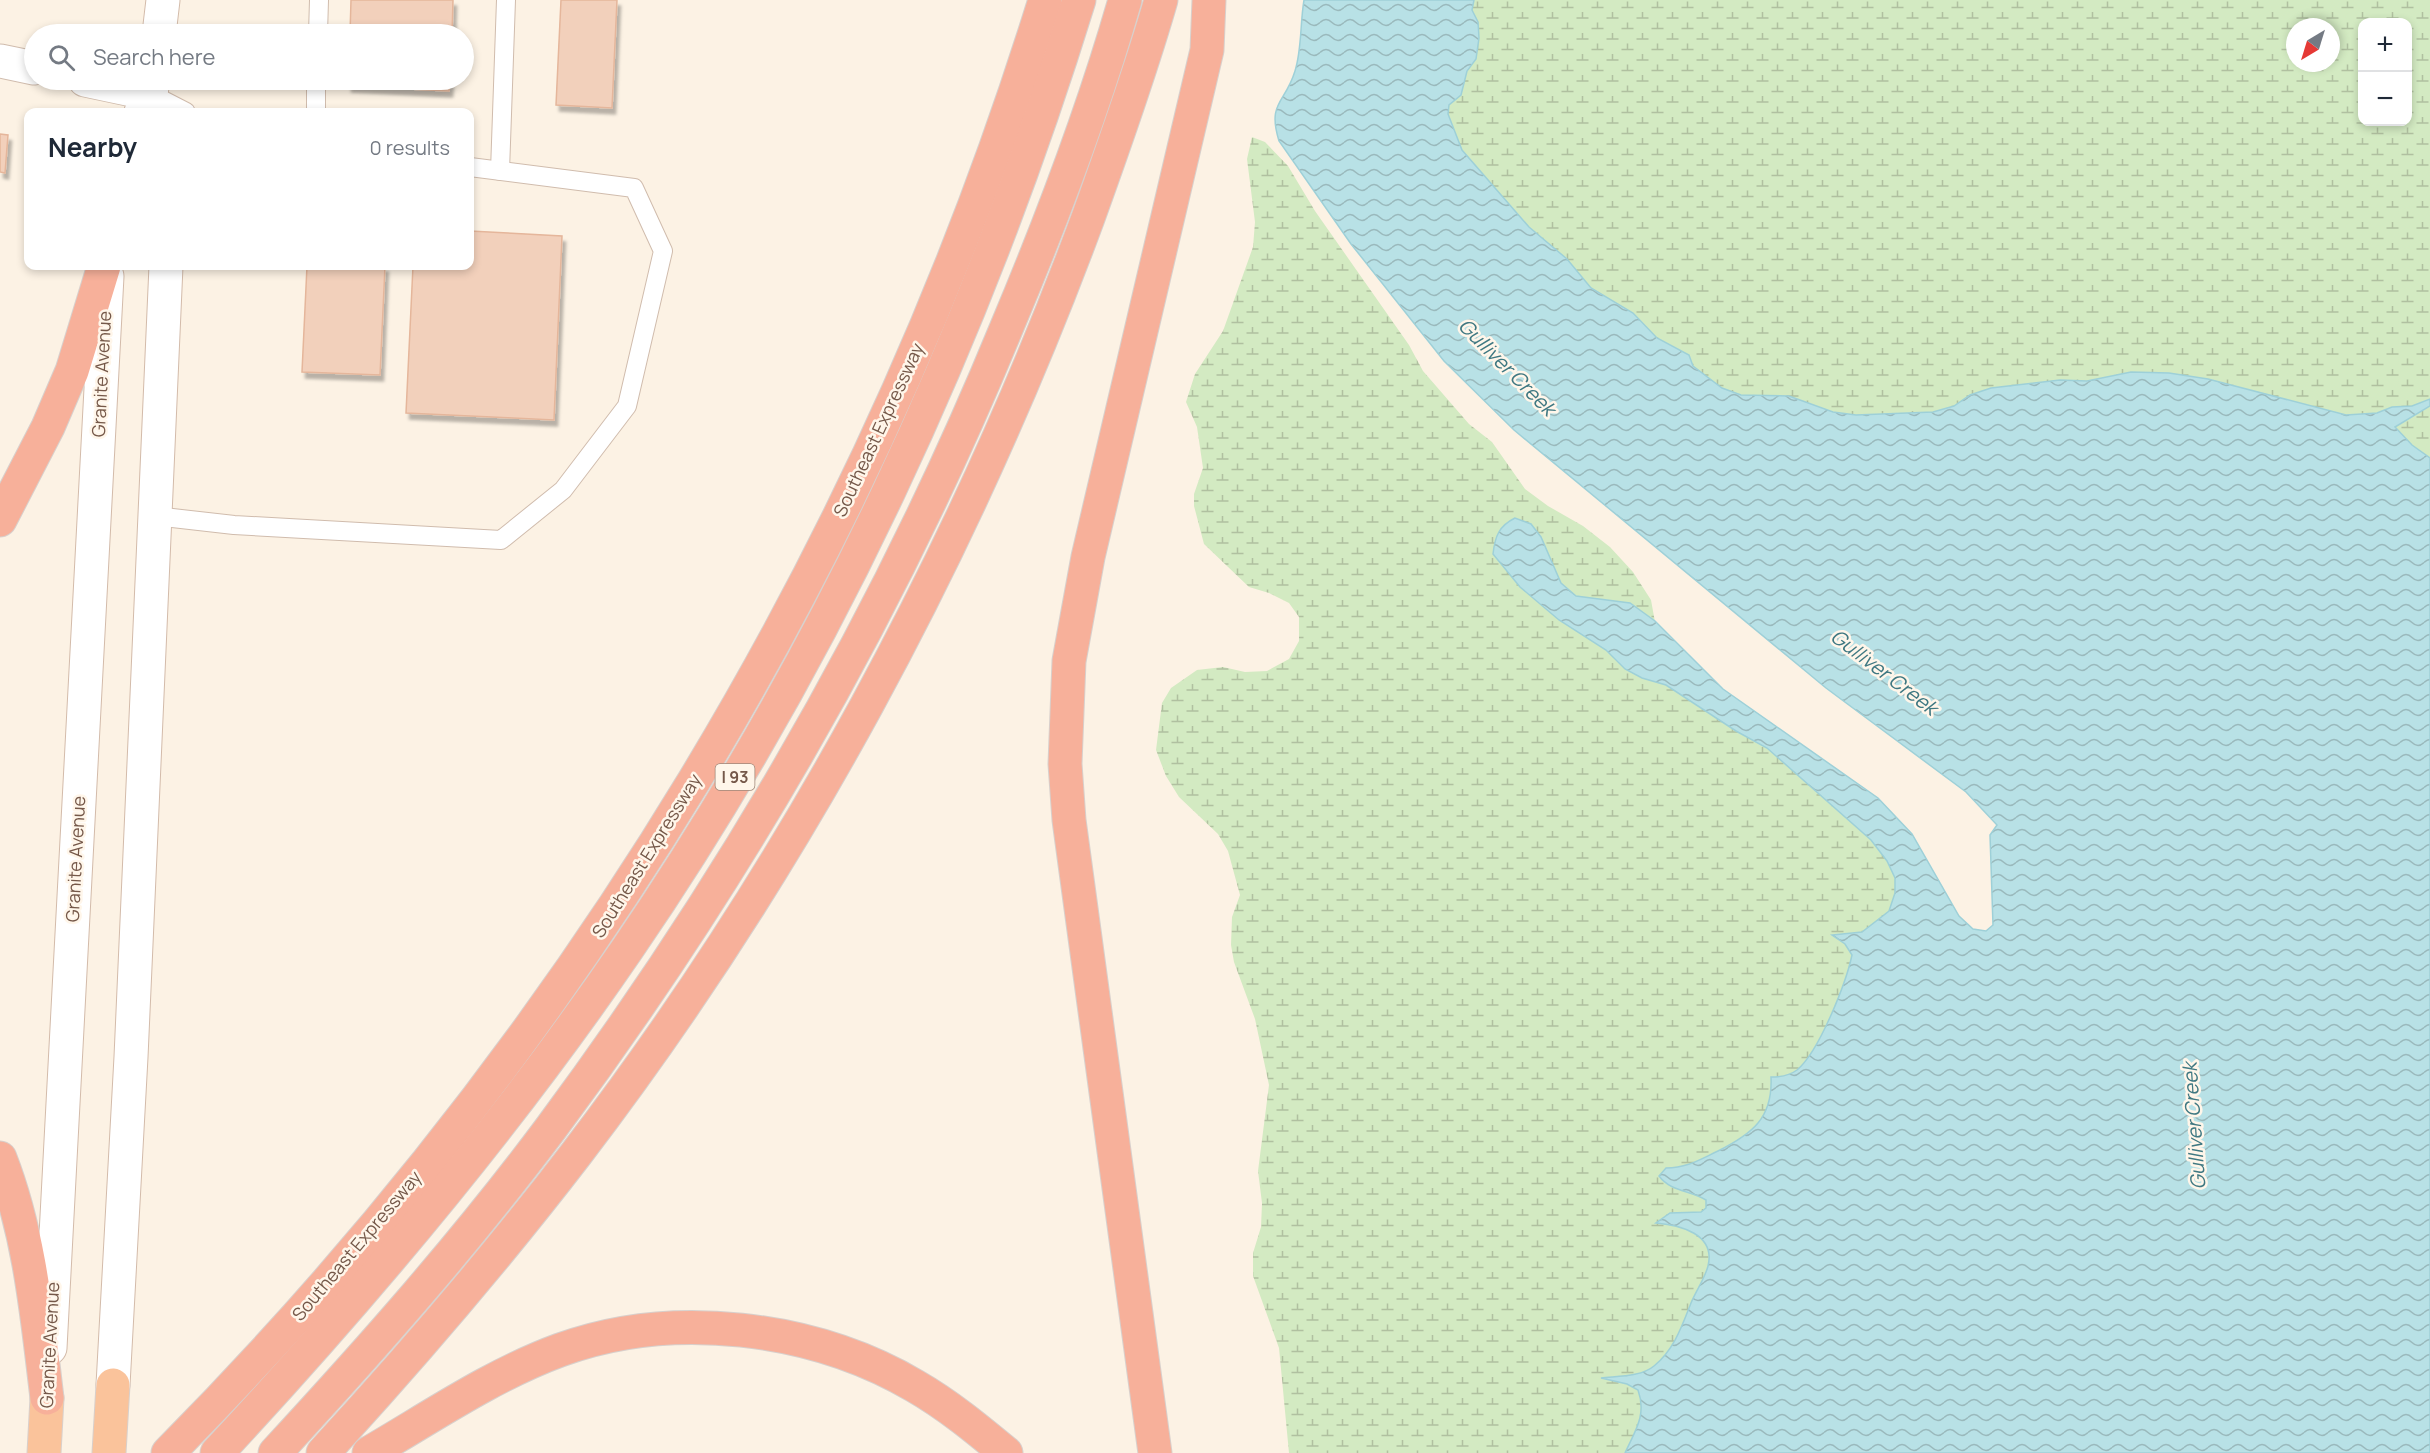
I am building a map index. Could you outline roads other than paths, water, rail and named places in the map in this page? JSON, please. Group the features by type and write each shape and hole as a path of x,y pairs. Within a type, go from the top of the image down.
{"highway":[{"name":"Southeast Expressway","path":"168,1453 288,1326 436,1153 522,1041 602,929 677,811 752,683 874,445 929,319 980,189 1045,0"},
{"name":"I 93","path":"218,1452 373,1278 461,1173 548,1060 629,947 705,828 781,698 903,459 959,332 1010,200 1058,68 1079,0"},
{"name":"I 93","path":"275,1453 370,1350 549,1131 632,1017 698,918 781,783 855,652 916,533 975,406 1035,258 1078,142 1125,0"},
{"path":"323,1453 475,1280 577,1152 660,1037 729,935 812,801 881,679 947,548 1007,421 1064,282 1111,154 1161,0"},
{"path":"1155,1453 1069,820 1065,764 1069,661 1088,557 1207,50 1209,0"},
{"path":"0,520 48,427 72,371 105,270"},
{"path":"0,1158 11,1187 26,1241 47,1398"},
{"path":"369,1453 510,1371 561,1350 612,1334 666,1329 721,1329 775,1336 825,1347 868,1362 925,1392 964,1418 1006,1453"},
{"path":"110,1453 113,1385"},
{"name":"Granite Avenue","path":"44,1453 47,1398"}],"main road":[{"path":"160,24 164,0"},
{"path":"0,61 24,67"},
{"path":"118,90 151,100"},
{"name":"Granite Avenue","path":"47,1398 106,270"},
{"path":"113,1385 132,1045 166,270"}],"lane":[{"path":"318,24 319,0"},
{"path":"500,171 506,0"},
{"path":"316,90 316,108"},
{"path":"151,100 174,108"},
{"path":"155,516 234,525 501,540 563,490 627,406 663,251 634,188 474,168"}],"water":[{"name":"Gulliver Creek","path":"1304,0 1474,0 1472,10 1478,22 1479,38 1476,59 1467,71 1461,95 1449,105 1448,114 1462,150 1529,227 1567,259 1591,288 1633,313 1657,338 1689,355 1693,366 1722,388 1741,395 1789,396 1833,412 1856,415 1933,412 1954,406 1970,395 1991,388 2060,380 2087,381 2131,372 2169,373 2208,379 2346,415 2377,413 2392,407 2412,406 2430,399 2430,406 2395,427 2412,445 2430,458 2430,1453 1625,1453 1640,1415 1638,1390 1627,1384 1601,1378 1649,1370 1661,1360 1677,1337 1708,1266 1707,1246 1694,1233 1675,1226 1656,1223 1670,1213 1701,1212 1706,1208 1706,1200 1669,1185 1659,1176 1666,1168 1693,1163 1730,1145 1758,1123 1768,1103 1771,1077 1791,1074 1805,1061 1822,1033 1838,999 1852,955 1845,944 1832,935 1862,932 1889,911 1895,893 1895,878 1887,861 1871,840 1767,748 1736,731 1666,685 1642,678 1625,669 1606,650 1559,620 1520,587 1493,554 1499,532 1505,524 1515,518 1531,524 1541,537 1561,583 1576,596 1630,603 1655,621 1723,689 1878,798 1912,834 1959,916 1973,929 1986,931 1993,925 1990,835 1997,825 1966,792 1826,688 1514,430 1444,361 1351,244 1279,141 1276,110 1295,71"}]}
